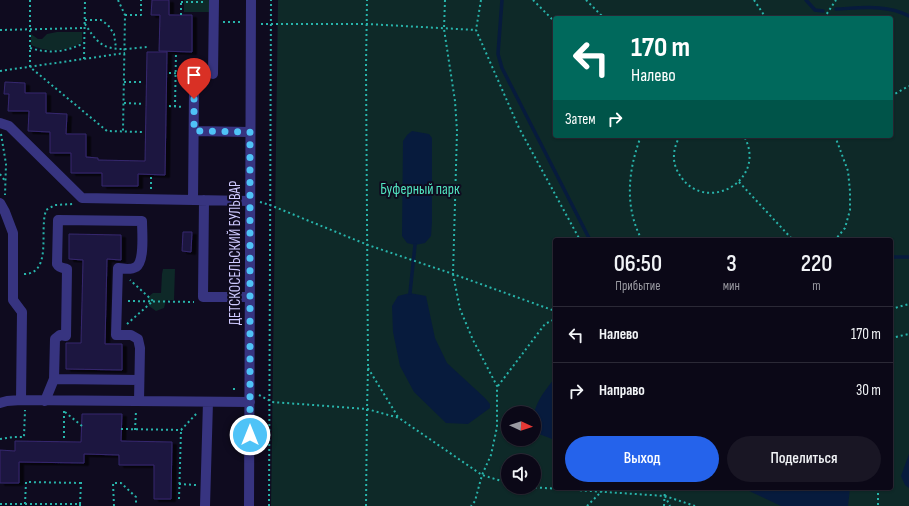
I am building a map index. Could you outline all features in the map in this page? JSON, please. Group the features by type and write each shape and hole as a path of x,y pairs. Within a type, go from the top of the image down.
{"street":[{"name":"ДЕТСКОСЕЛЬСКИЙ БУЛЬВАР","path":"249,506 252,398 250,297 252,201 250,132 251,0"},
{"path":"213,74 214,1"},
{"path":"193,200 194,90"},
{"path":"0,123 10,126 82,198 252,201"},
{"path":"194,131 250,132"},
{"path":"204,200 203,297 250,297"},
{"path":"2,208 13,233 13,300 22,312 23,400"},
{"path":"45,401 54,379 55,339 60,335 66,336 67,268 58,267 57,264 58,220 142,221 142,258 137,266 131,269 118,268 116,335 131,335 138,340 140,348 137,401"},
{"path":"54,379 139,380"},
{"path":"0,404 7,400 45,401 64,406 137,401 208,402 252,398"},
{"path":"205,506 208,402"}],"path":[{"path":"30,0 30,68"},
{"path":"84,59 85,0"},
{"path":"118,0 125,15 123,131"},
{"path":"125,15 141,15 141,0"},
{"path":"269,506 271,0"},
{"path":"366,506 366,409 368,368 366,74 367,0"},
{"path":"446,0 444,29 455,101 457,131 453,274 460,309 473,340 497,386 496,427 491,455 471,506"},
{"path":"481,0 476,30 519,128 579,238"},
{"path":"533,0 553,20"},
{"path":"586,0 602,16"},
{"path":"754,0 765,16"},
{"path":"825,16 836,0"},
{"path":"180,15 181,1 214,1"},
{"path":"85,20 101,20 108,25 114,34 116,48"},
{"path":"85,24 99,42 106,47 125,49 148,47"},
{"path":"271,24 367,24 476,30"},
{"path":"0,30 85,28"},
{"path":"30,48 39,51 55,52 65,51 84,43"},
{"path":"174,107 176,52"},
{"path":"0,72 125,53"},
{"path":"30,68 108,131 143,132"},
{"path":"168,73 213,74"},
{"path":"124,82 144,82"},
{"path":"893,95 909,86"},
{"path":"124,103 144,104"},
{"path":"169,106 194,107"},
{"path":"0,129 6,164 6,182 2,208"},
{"path":"640,138 634,156 630,177 630,207 641,238"},
{"path":"679,138 675,148 674,157 675,166 681,177 690,187 702,192 715,193 732,188 739,182 748,167 749,150 745,138"},
{"path":"836,138 848,171 850,191 850,210 845,228 837,238"},
{"path":"0,174 6,182"},
{"path":"739,182 791,238"},
{"path":"252,201 270,204 368,245 553,310"},
{"path":"118,268 153,301"},
{"path":"117,301 195,302 203,297"},
{"path":"116,335 153,301"},
{"path":"893,308 909,304"},
{"path":"497,386 546,324 553,320"},
{"path":"893,338 909,334"},
{"path":"368,368 399,418"},
{"path":"252,398 270,401 366,409 399,418 482,475 501,481"},
{"path":"0,439 24,437 23,400"},
{"path":"135,430 137,401"},
{"path":"121,429 180,430 208,402"},
{"path":"64,406 82,426"},
{"path":"64,406 64,438"},
{"path":"179,499 180,430"},
{"path":"26,504 26,482 85,483"},
{"path":"0,504 80,505 81,483"},
{"path":"114,506 113,483 121,483 136,497 136,503"},
{"path":"180,484 206,485"},
{"path":"541,488 553,488"},
{"path":"584,490 664,496 695,506"},
{"path":"664,506 665,490"},
{"path":"878,490 878,506"},
{"path":"587,506 602,491"},
{"path":"664,496 670,506"}],"green space":[{"path":"184,0 210,0 210,12 184,12"},
{"name":"Буферный парк","path":"278,0 909,0 909,506 271,506"},
{"path":"57,32 82,32 82,42 70,48 57,50 37,48 31,45 31,34 38,39 42,39 47,34"},
{"path":"163,269 175,269 174,300 166,300 164,308 156,311 149,306 148,300 150,295 153,293 161,293"}],"water":[{"path":"412,131 429,134 432,138 431,236 425,243 415,245 407,243 402,236 403,141"},
{"path":"410,293 426,296 435,338 447,363 490,404 490,408 468,424 446,423 414,392 400,366 393,332 392,306 398,296"},
{"path":"553,380 553,439 541,435 541,406 536,406"},
{"path":"909,454 909,488 905,485 901,476"},
{"path":"747,490 850,490 848,506 781,506"}],"building":[{"path":"152,0 169,0 169,15 192,15 192,52 159,51 160,15 151,15"},
{"path":"147,52 167,52 165,175 138,174 138,186 102,186 102,173 71,173 71,153 50,153 50,132 28,131 29,111 8,111 9,94 4,94 5,82 25,83 25,93 46,93 46,113 67,114 66,134 86,134 86,157 98,158 98,160 145,161"},
{"path":"183,232 192,232 191,252 182,251"},
{"path":"69,234 121,235 121,260 107,259 105,344 122,344 122,370 66,369 66,343 81,343 83,260 69,259"},
{"path":"82,414 122,414 121,441 172,442 171,499 154,499 154,465 119,465 119,455 84,454 84,463 19,462 19,483 0,483 0,450 15,451 15,441 81,442"}],"waterway":[{"path":"502,0 498,54 502,68 589,238"},
{"path":"806,0 815,10 823,11"},
{"path":"836,9 882,8 900,12 909,16"},
{"path":"410,293 415,245"},
{"path":"893,257 909,257"}],"route":[{"path":"194,99 194,131 250,132 250,435"}]}
